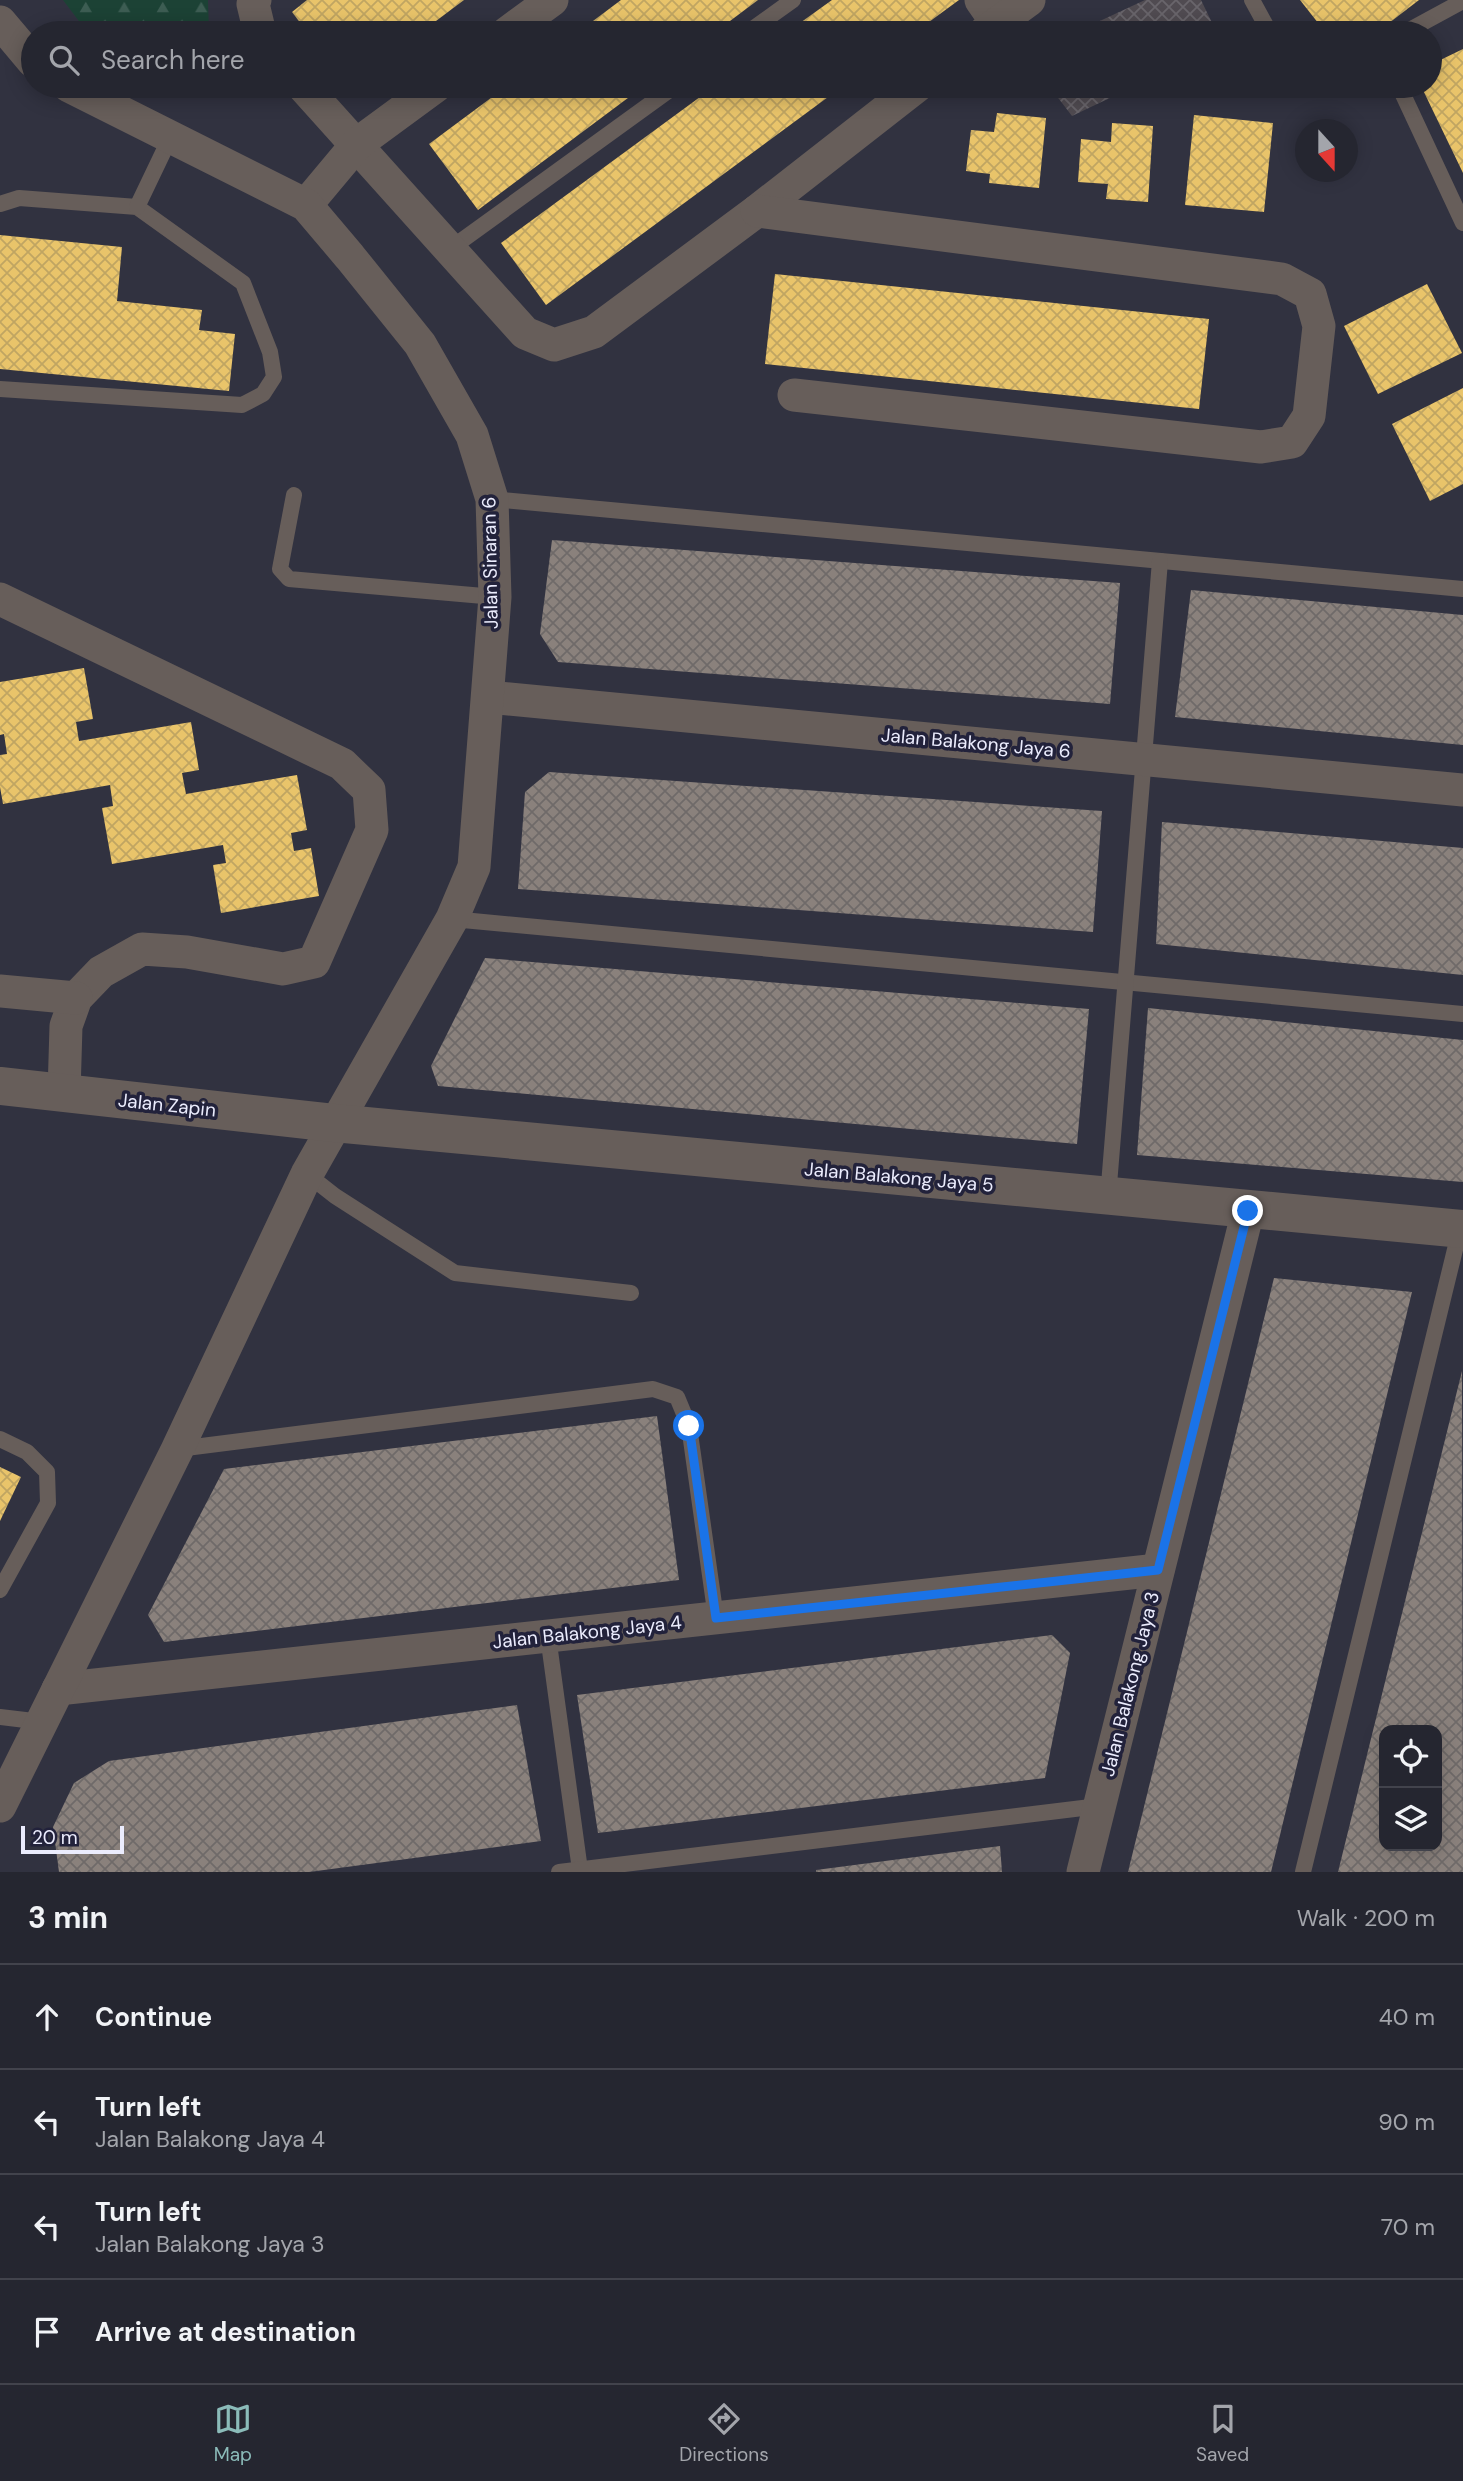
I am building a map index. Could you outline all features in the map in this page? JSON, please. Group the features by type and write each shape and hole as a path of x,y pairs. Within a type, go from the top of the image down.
{"street":[{"path":"256,0 253,4 257,21"},
{"path":"523,21 552,0"},
{"path":"988,19 1029,0"},
{"path":"0,22 21,47"},
{"name":"Jalan Sinaran 6","path":"0,1806 177,1450 307,1174 452,919 474,867 495,597 492,499 472,435 420,344 306,205 92,98"},
{"path":"314,98 525,333 554,345 594,332 757,211 902,98"},
{"path":"306,205 356,145 420,98"},
{"path":"757,211 1283,279 1310,294 1320,326 1309,416 1292,442 1261,447 794,395"},
{"path":"0,599 342,764 369,790 372,830 314,962 283,969 187,952 142,949 101,972 76,998 66,1026 64,1093"},
{"name":"Jalan Balakong Jaya 6","path":"488,697 1463,790"},
{"path":"0,991 76,998"},
{"name":"Jalan Zapin","path":"0,1086 334,1123"},
{"name":"Jalan Balakong Jaya 5","path":"334,1123 1461,1229"},
{"name":"Jalan Balakong Jaya 3","path":"1083,1872 1248,1211"},
{"name":"Jalan Balakong Jaya 4","path":"58,1689 1158,1570"}],"lane":[{"path":"764,21 793,0"},
{"path":"1252,0 1263,21"},
{"path":"1426,21 1463,1"},
{"path":"450,249 658,98"},
{"path":"1405,98 1463,223"},
{"path":"136,207 170,138"},
{"path":"0,204 19,198 136,207 243,283 270,352 274,377 263,394 242,405 0,389"},
{"path":"294,495 281,569 289,579 495,597"},
{"path":"492,499 1463,589"},
{"path":"1108,1197 1160,561"},
{"path":"452,919 1463,1014"},
{"path":"307,1174 335,1196 455,1273 631,1293"},
{"path":"1303,1872 1461,1229"},
{"path":"177,1450 653,1389 677,1397 689,1426 716,1618"},
{"path":"0,1439 27,1452 47,1472 48,1503 0,1590"},
{"path":"548,1636 580,1870"},
{"path":"0,1717 42,1722"},
{"path":"559,1872 1099,1806"}],"green space":[{"path":"63,0 208,0 209,21 79,21"}],"building: Homes":[{"path":"307,0 464,0 436,21 299,21 292,12"},
{"path":"621,0 758,0 730,21 593,21"},
{"path":"832,0 959,0 930,21 803,21"},
{"path":"1300,0 1419,0 1392,21 1317,21"},
{"path":"1463,49 1463,173 1427,98 1442,98 1442,59"},
{"path":"491,98 628,98 478,210 429,144"},
{"path":"699,98 827,98 546,305 501,243"},
{"path":"997,113 1046,118 1039,188 989,183 990,174 966,171 971,130 994,132"},
{"path":"1194,115 1273,123 1264,212 1185,205"},
{"path":"1112,123 1153,126 1148,202 1106,199 1108,184 1078,182 1081,139 1111,142"},
{"path":"0,235 122,247 117,301 202,310 199,330 235,334 229,391 0,369"},
{"path":"775,274 1209,319 1199,409 765,364"},
{"path":"1427,284 1462,353 1378,394 1344,326"},
{"path":"1463,388 1463,484 1430,501 1392,424"},
{"path":"84,668 93,719 76,722 79,741 191,722 199,770 182,773 186,794 297,775 307,830 291,833 294,851 311,848 319,896 221,913 213,865 226,863 223,845 112,864 102,808 113,806 110,785 3,804 0,755 7,754 4,734 0,735 0,682"},
{"path":"0,1467 21,1477 0,1521"}],"building: Industry":[{"path":"552,540 1120,583 1110,704 558,662 540,634"},
{"path":"1191,590 1463,615 1463,745 1175,717"},
{"path":"549,772 1102,811 1093,932 518,889 525,792"},
{"path":"1162,822 1463,848 1463,975 1156,944"},
{"path":"485,958 1089,1009 1077,1144 438,1086 431,1066"},
{"path":"1148,1008 1463,1040 1463,1182 1137,1155"},
{"path":"1274,1278 1412,1292 1271,1872 1128,1872"},
{"path":"1462,1371 1463,1872 1338,1872"},
{"path":"657,1416 679,1580 164,1642 148,1615 224,1469"},
{"path":"1052,1635 1070,1653 1045,1778 598,1833 577,1695"},
{"path":"517,1705 541,1841 309,1872 59,1872 53,1827 74,1783 109,1761"},
{"path":"1000,1846 1002,1872 816,1872 816,1870"}],"building: Other":[{"path":"1145,0 1201,0 1211,21 1100,21"},
{"path":"1058,98 1110,98 1072,116"}],"route":[{"path":"689,1426 716,1618 1158,1570 1248,1211"}]}
